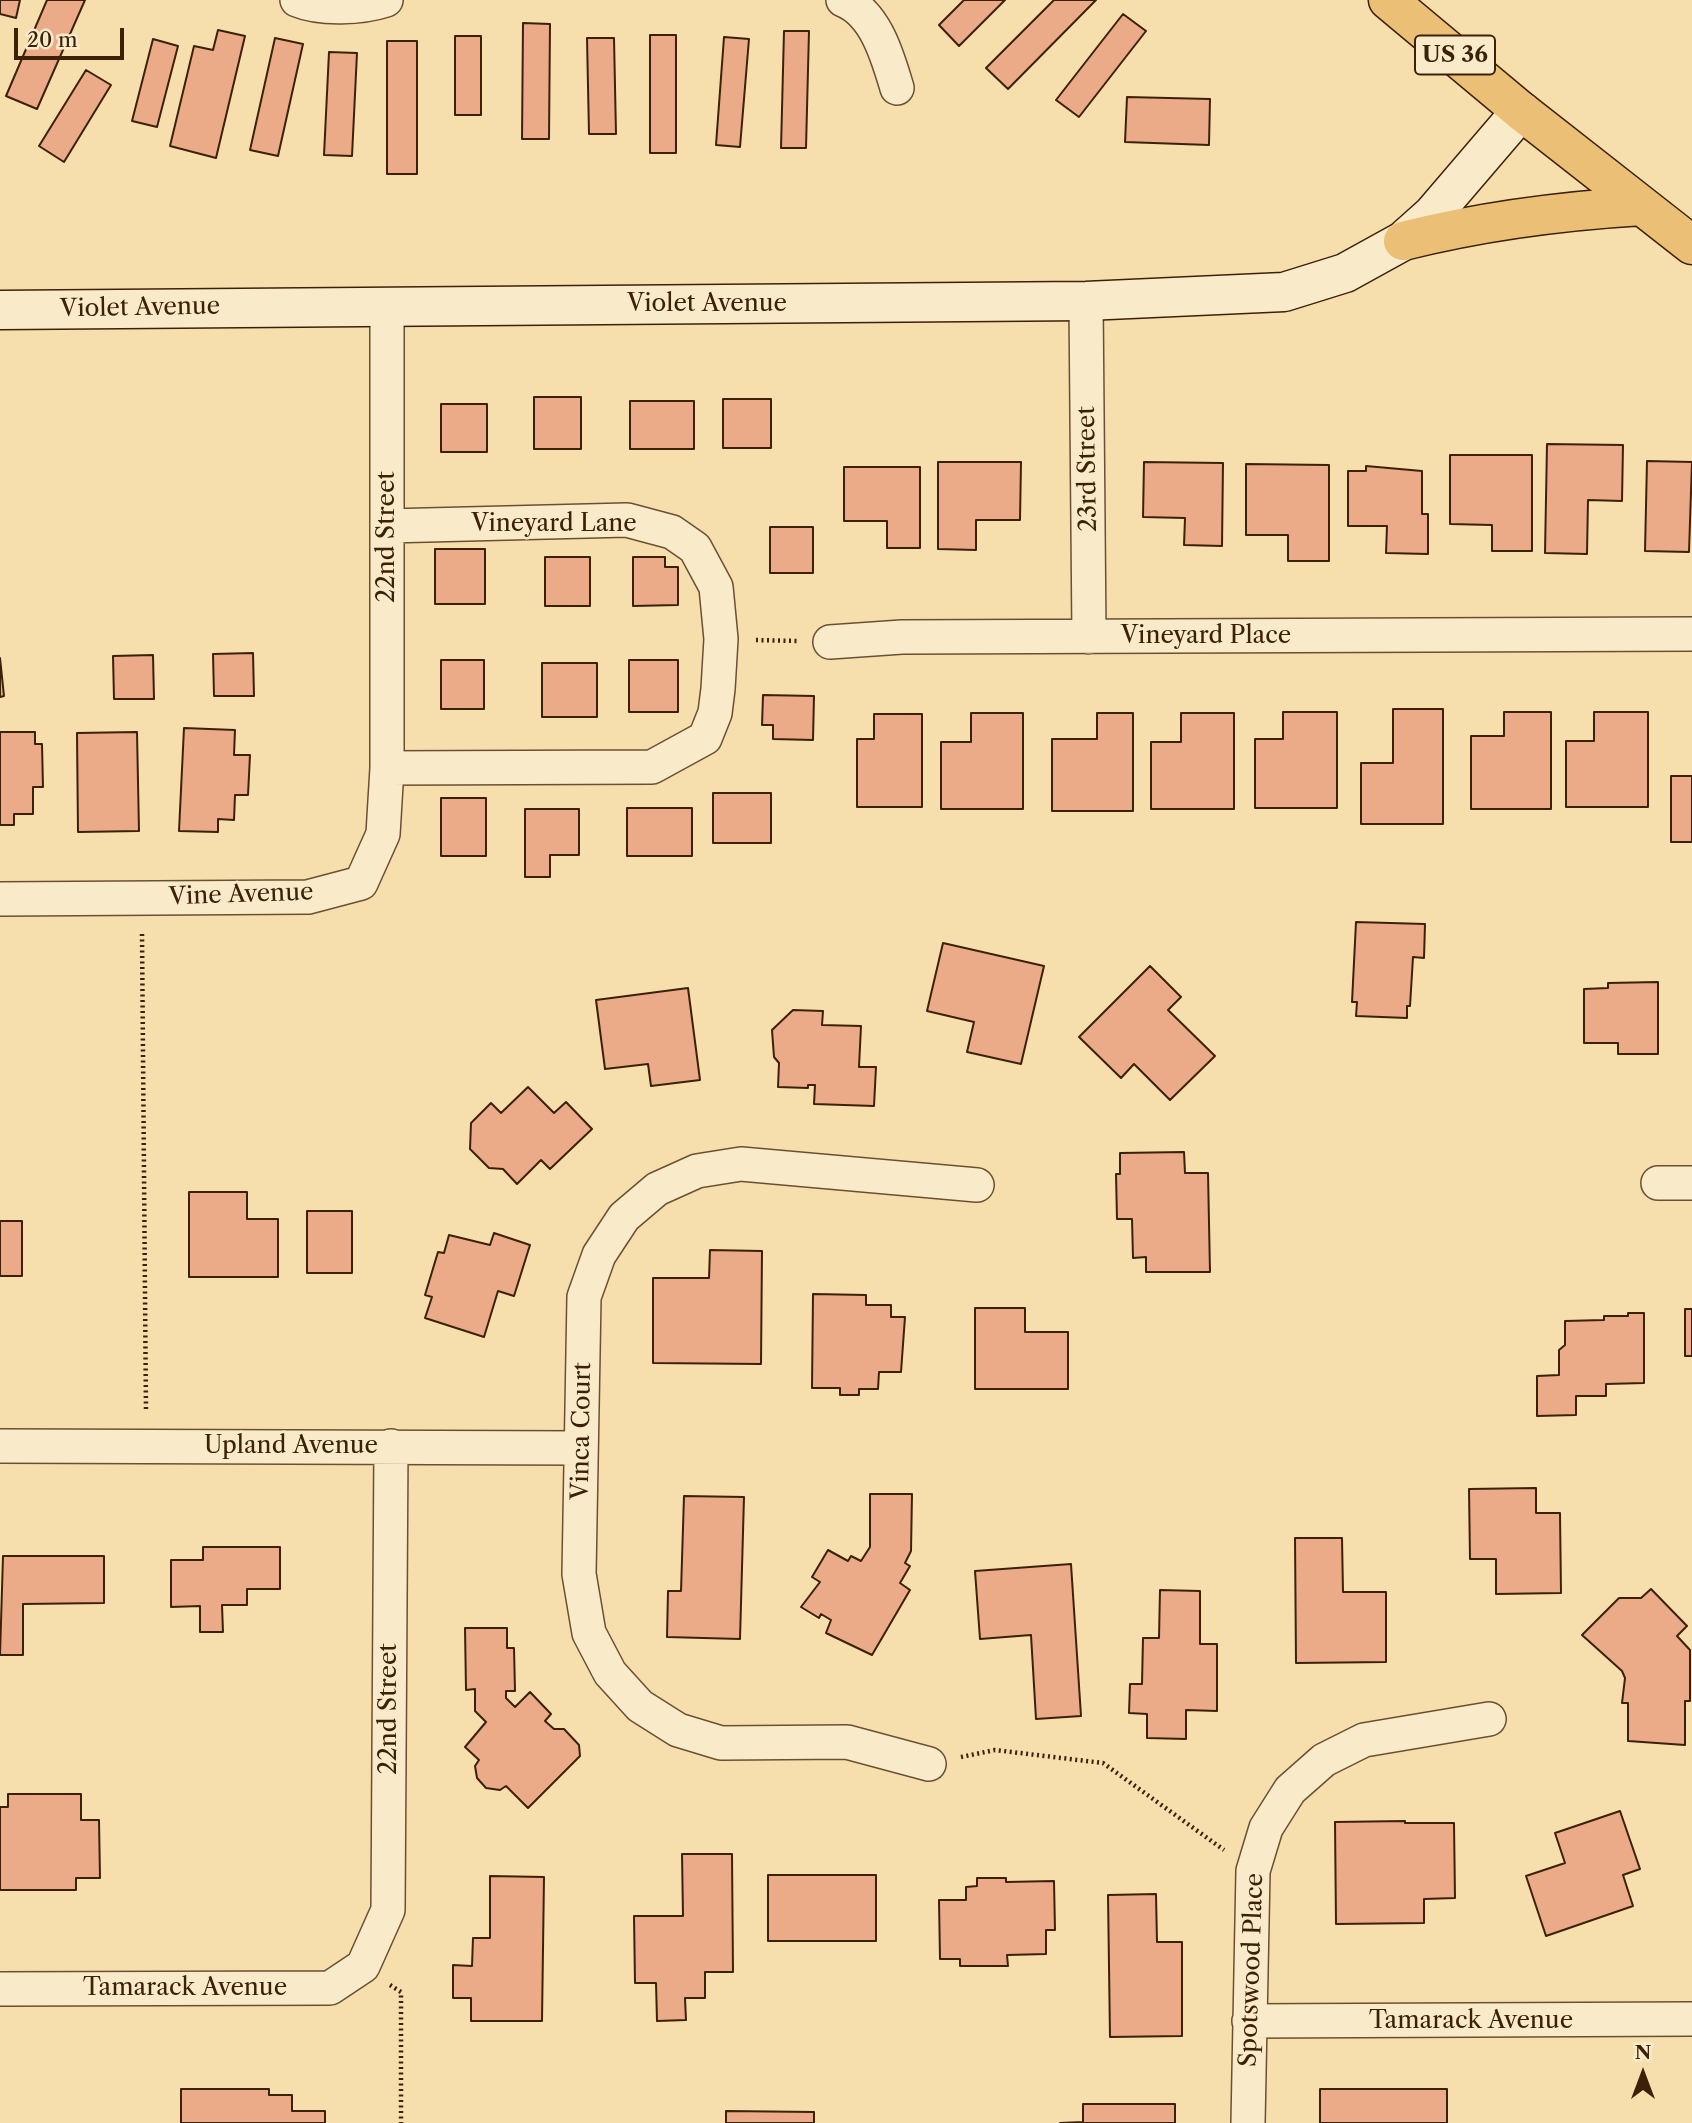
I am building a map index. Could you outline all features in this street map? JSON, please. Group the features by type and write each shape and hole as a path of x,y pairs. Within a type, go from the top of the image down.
{"highway":[{"name":"US 36","path":"1388,0 1521,111 1692,245"},
{"path":"1403,241 1462,226 1568,210 1642,206"}],"street":[{"path":"297,0 308,4 372,4 386,0"},
{"path":"843,0 849,2 874,28 886,51 897,88"},
{"name":"Violet Avenue","path":"0,310 1086,301 1284,292 1345,272 1403,241 1432,215 1521,111"},
{"name":"23rd Street","path":"1086,301 1089,637"},
{"name":"22nd Street","path":"387,306 387,768"},
{"name":"Vineyard Lane","path":"387,526 628,520 672,532 695,548 716,587 721,639 715,713 705,738 652,766 387,768"},
{"name":"Vineyard Place","path":"830,642 902,637 1692,634"},
{"name":"Vine Avenue","path":"0,899 308,897 361,883 383,834 387,768"},
{"name":"Vinca Court","path":"929,1764 847,1742 721,1743 678,1730 640,1706 610,1673 589,1633 579,1574 584,1297 599,1255 624,1217 657,1189 698,1171 741,1164 977,1185"},
{"path":"1658,1183 1692,1183"},
{"name":"22nd Street","path":"363,1966 388,1910 391,1446"},
{"name":"Upland Avenue","path":"0,1447 581,1448"},
{"name":"Spotswood Place","path":"1248,2123 1253,1871 1266,1828 1290,1790 1324,1760 1364,1740 1489,1719"},
{"name":"Tamarack Avenue","path":"0,1989 186,1986 330,1988 363,1966"},
{"name":"Tamarack Avenue","path":"1249,2021 1692,2019"}],"path":[{"path":"721,639 830,642"},
{"path":"142,898 146,1446"},
{"path":"929,1764 995,1750 1103,1762 1253,1871"},
{"path":"363,1966 401,1992 401,2123"}],"building":[{"path":"0,0 20,0 16,18 0,14"},
{"path":"47,0 85,0 37,109 6,96"},
{"path":"964,0 1005,0 959,46 939,25"},
{"path":"1054,0 1096,0 1008,89 986,68"},
{"path":"1123,14 1146,31 1079,117 1056,100"},
{"path":"523,23 550,24 549,139 522,139"},
{"path":"218,30 245,36 216,158 170,146 194,46 213,50"},
{"path":"784,31 809,31 806,148 781,148"},
{"path":"650,35 676,35 676,153 650,153"},
{"path":"455,36 481,36 481,115 455,115"},
{"path":"724,37 749,39 740,147 716,145"},
{"path":"275,38 303,44 278,156 250,150"},
{"path":"587,38 614,38 616,134 589,134"},
{"path":"153,39 178,46 157,127 132,121"},
{"path":"387,41 417,41 417,174 387,174"},
{"path":"329,52 357,53 352,156 324,155"},
{"path":"86,70 111,85 64,162 39,146"},
{"path":"1127,97 1210,99 1209,145 1125,142"},
{"path":"534,397 581,397 581,449 534,449"},
{"path":"723,399 771,399 771,448 723,448"},
{"path":"630,401 694,401 694,449 630,449"},
{"path":"441,404 487,404 487,452 441,452"},
{"path":"1547,444 1623,445 1622,501 1588,500 1587,554 1545,553"},
{"path":"1450,455 1532,455 1532,551 1492,551 1492,525 1450,524"},
{"path":"1647,461 1692,462 1689,552 1645,551"},
{"path":"938,462 1021,462 1020,520 976,520 976,550 938,549"},
{"path":"1144,462 1223,463 1222,546 1184,545 1185,518 1143,517"},
{"path":"1246,464 1329,465 1329,561 1288,561 1288,535 1246,535"},
{"path":"1366,466 1422,471 1422,514 1428,514 1428,554 1386,553 1387,526 1348,526 1348,471 1366,471"},
{"path":"844,467 920,467 920,548 887,548 887,521 844,521"},
{"path":"770,527 813,527 813,573 770,573"},
{"path":"435,549 485,549 485,604 435,604"},
{"path":"545,557 590,557 590,606 545,606"},
{"path":"633,557 665,557 665,567 678,567 678,605 633,606"},
{"path":"253,653 254,696 214,696 213,654"},
{"path":"153,655 154,699 114,699 113,656"},
{"path":"0,658 4,696 0,697"},
{"path":"441,660 484,660 484,709 441,709"},
{"path":"629,660 678,660 678,712 629,712"},
{"path":"542,663 597,663 597,717 542,717"},
{"path":"763,695 814,696 813,740 773,739 773,725 762,725"},
{"path":"1393,709 1443,709 1443,824 1361,824 1361,763 1393,763"},
{"path":"1283,712 1337,712 1337,808 1255,808 1255,739 1283,739"},
{"path":"1504,712 1551,712 1551,809 1471,809 1471,736 1504,736"},
{"path":"1594,712 1648,712 1648,807 1566,807 1566,741 1594,741"},
{"path":"971,713 1023,713 1023,809 941,809 941,742 971,742"},
{"path":"1097,713 1133,713 1133,811 1052,811 1052,739 1097,739"},
{"path":"1181,713 1234,713 1234,809 1151,809 1151,742 1181,742"},
{"path":"874,714 922,714 922,807 857,807 857,739 874,739"},
{"path":"184,728 235,730 234,755 250,755 248,795 235,795 234,820 218,819 218,832 179,831"},
{"path":"0,732 35,732 35,744 42,744 43,787 33,787 33,814 14,814 14,825 0,825"},
{"path":"137,732 139,831 78,832 77,733"},
{"path":"1671,776 1692,776 1692,842 1671,842"},
{"path":"713,793 771,793 771,843 713,843"},
{"path":"441,798 486,798 486,856 441,856"},
{"path":"627,808 692,808 692,856 627,856"},
{"path":"525,809 579,809 579,855 550,855 550,877 525,877"},
{"path":"1356,922 1425,924 1424,958 1413,957 1407,1018 1356,1016 1357,1002 1352,1002"},
{"path":"943,943 1044,966 1021,1064 967,1052 974,1022 927,1011"},
{"path":"1150,966 1181,997 1168,1010 1215,1056 1170,1100 1134,1064 1121,1078 1079,1037"},
{"path":"1658,982 1658,1054 1618,1054 1618,1043 1584,1043 1584,989 1608,988 1608,983"},
{"path":"688,988 700,1080 651,1086 648,1064 605,1069 596,1000"},
{"path":"793,1010 823,1011 822,1025 861,1026 859,1067 876,1067 874,1106 814,1104 815,1085 808,1085 808,1088 778,1087 779,1063 774,1057 772,1030"},
{"path":"528,1087 554,1113 566,1102 592,1129 550,1169 541,1160 517,1184 503,1169 489,1168 470,1149 471,1123 491,1103 501,1113"},
{"path":"1184,1152 1185,1173 1208,1173 1210,1272 1146,1272 1146,1257 1133,1258 1132,1219 1117,1219 1116,1174 1120,1174 1120,1153"},
{"path":"189,1192 247,1192 247,1219 278,1219 278,1277 189,1277"},
{"path":"307,1211 352,1211 352,1273 307,1273"},
{"path":"0,1221 22,1221 22,1276 0,1276"},
{"path":"494,1233 530,1245 514,1296 498,1291 484,1337 425,1318 432,1297 425,1295 438,1252 444,1253 449,1235 490,1245"},
{"path":"710,1250 762,1251 761,1364 653,1363 653,1278 709,1278"},
{"path":"813,1294 866,1295 866,1305 891,1305 891,1317 905,1317 901,1372 879,1372 878,1389 859,1389 859,1395 840,1395 840,1388 812,1388"},
{"path":"975,1308 1025,1308 1025,1332 1068,1332 1068,1389 975,1389"},
{"path":"1685,1309 1692,1309 1692,1356 1685,1356"},
{"path":"1628,1313 1644,1313 1644,1383 1606,1384 1606,1396 1576,1396 1576,1415 1537,1416 1537,1376 1559,1375 1559,1350 1565,1345 1565,1321 1604,1320 1604,1316 1628,1316"},
{"path":"1536,1488 1536,1513 1560,1513 1561,1593 1496,1594 1496,1559 1470,1559 1469,1489"},
{"path":"870,1494 912,1494 911,1551 905,1563 910,1566 900,1583 910,1590 872,1655 826,1633 831,1620 821,1614 819,1618 801,1607 820,1582 812,1577 828,1550 848,1561 851,1556 861,1561 870,1547"},
{"path":"684,1496 744,1497 740,1639 667,1637 668,1591 681,1591"},
{"path":"1295,1538 1342,1538 1343,1592 1386,1592 1386,1662 1296,1663"},
{"path":"203,1547 280,1547 280,1589 247,1589 247,1605 222,1605 223,1632 200,1632 200,1606 171,1607 171,1560 203,1560"},
{"path":"3,1556 104,1556 104,1603 23,1604 23,1655 0,1655"},
{"path":"1071,1564 1081,1716 1036,1719 1031,1635 980,1639 975,1571"},
{"path":"1651,1589 1687,1626 1677,1636 1690,1650 1690,1701 1685,1701 1685,1745 1628,1741 1628,1703 1622,1703 1625,1678 1622,1671 1582,1635 1619,1598 1641,1598"},
{"path":"1160,1590 1200,1591 1200,1644 1217,1644 1217,1711 1186,1710 1186,1739 1147,1738 1147,1714 1129,1713 1130,1684 1142,1684 1143,1638 1159,1638"},
{"path":"465,1628 507,1628 507,1648 514,1648 515,1691 506,1691 506,1698 515,1707 530,1692 551,1714 545,1721 554,1729 564,1729 579,1745 580,1756 528,1808 506,1786 500,1790 486,1788 477,1778 475,1766 479,1760 465,1747 486,1722 475,1711 475,1689 466,1690"},
{"path":"8,1794 81,1794 81,1820 99,1820 100,1878 76,1878 76,1890 0,1890 0,1807 8,1807"},
{"path":"1620,1811 1640,1869 1623,1875 1633,1906 1546,1936 1526,1876 1565,1863 1555,1833"},
{"path":"1335,1822 1454,1823 1455,1898 1424,1899 1424,1923 1336,1924"},
{"path":"682,1854 732,1854 733,1972 705,1972 705,1998 685,1998 686,2020 657,2021 656,1983 635,1983 634,1916 683,1916"},
{"path":"768,1875 876,1875 876,1941 768,1941"},
{"path":"490,1876 544,1877 542,2021 471,2021 471,1998 453,1998 453,1965 472,1966 473,1938 490,1938"},
{"path":"977,1878 1006,1878 1006,1882 1054,1881 1055,1930 1046,1930 1046,1954 1007,1955 1008,1966 960,1966 960,1959 940,1959 939,1900 966,1900 966,1887 977,1886"},
{"path":"1156,1894 1157,1942 1182,1942 1182,2036 1110,2037 1108,1895"},
{"path":"181,2089 269,2089 269,2095 292,2095 292,2111 325,2111 325,2123 181,2123"},
{"path":"1320,2089 1447,2089 1447,2123 1320,2123"},
{"path":"1083,2104 1175,2104 1175,2123 1060,2123 1083,2122"},
{"path":"726,2111 814,2112 814,2123 726,2123"}]}
